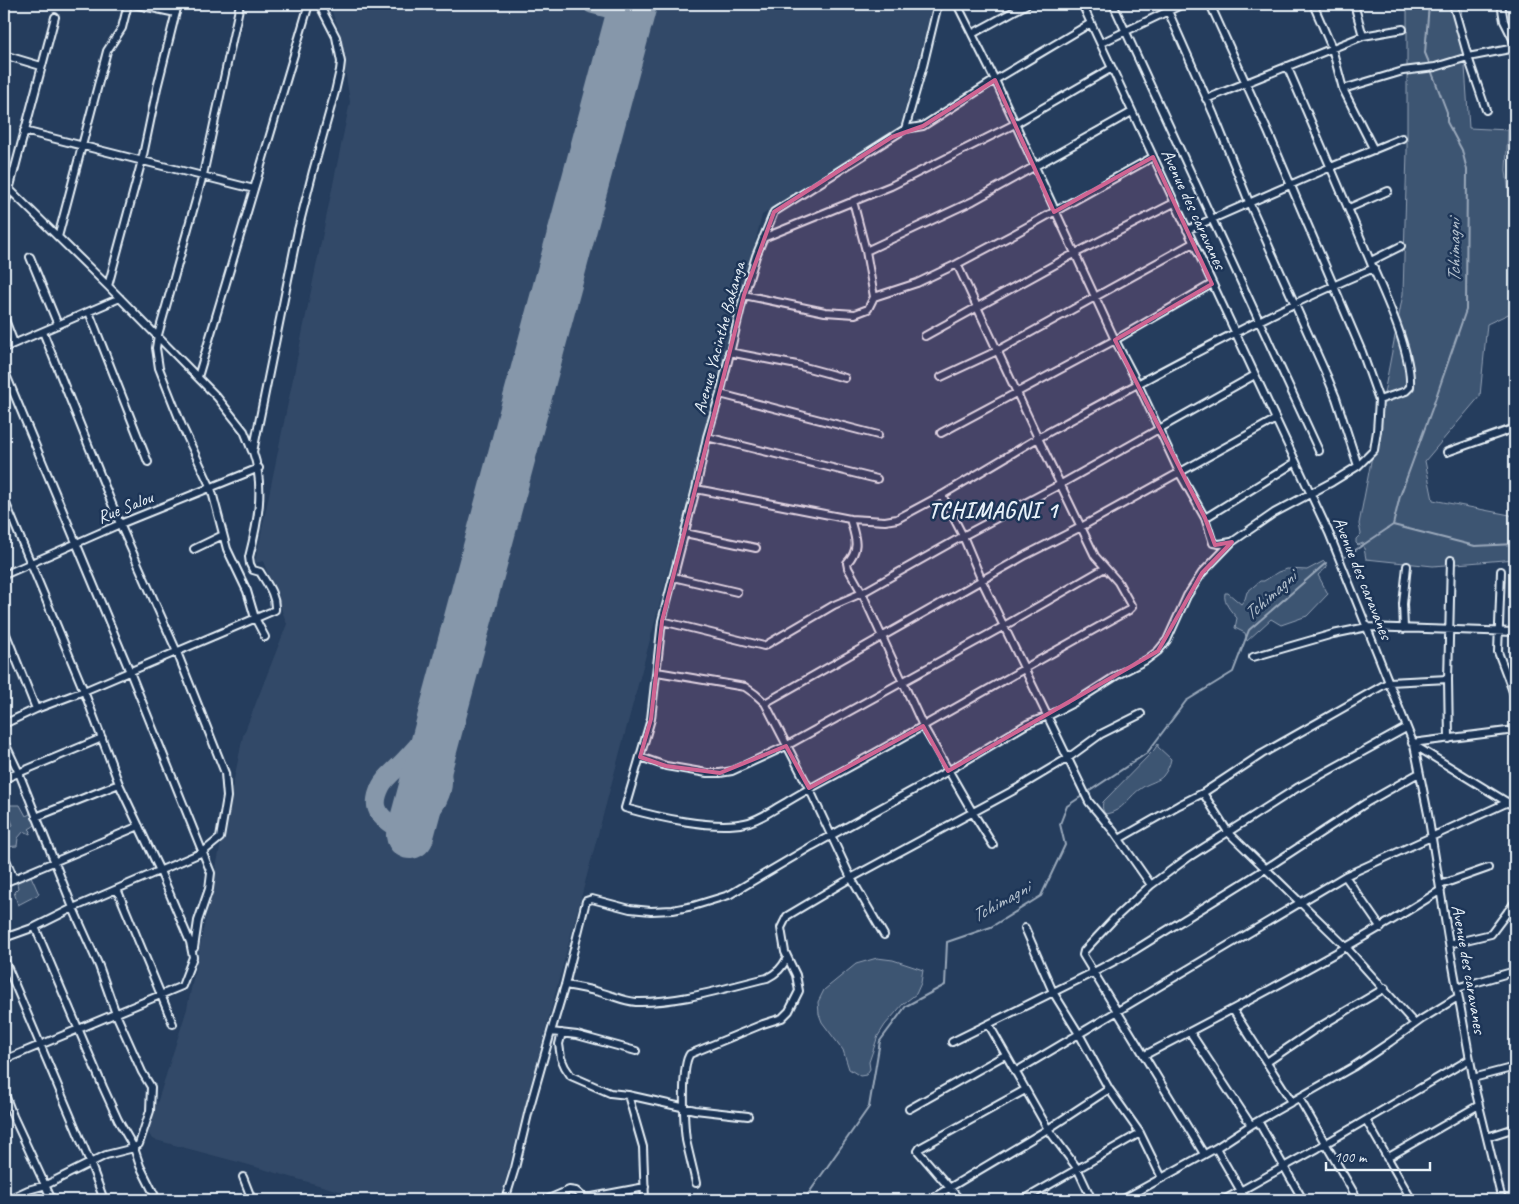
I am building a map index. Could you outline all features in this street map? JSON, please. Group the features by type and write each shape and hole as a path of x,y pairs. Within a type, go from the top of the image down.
{"street":[{"path":"58,237 107,51 122,28 128,4"},
{"path":"133,4 176,13"},
{"path":"108,286 142,160 157,88 178,4"},
{"path":"240,4 203,176 156,348 159,368 182,426 210,488 227,549 247,591 255,618 265,637"},
{"path":"198,376 309,4"},
{"path":"252,452 298,230 336,92 340,70 336,37 320,4"},
{"path":"938,4 905,129 923,126 995,80 1091,24"},
{"path":"957,4 995,80 1054,212 1115,340 1179,472 1205,518 1213,543 1232,542"},
{"path":"972,34 1027,4"},
{"name":"Avenue des caravanes","path":"1082,4 1310,494 1330,533 1413,744 1432,836 1473,1078 1502,1200"},
{"path":"1112,4 1319,451"},
{"path":"1165,4 1249,202 1336,398 1358,466"},
{"path":"1100,43 1183,4"},
{"path":"505,1200 565,985 586,901 589,899 630,909 651,911 673,910 711,902 729,895 831,835 1146,660 1158,651 1167,640 1187,596 1202,573 1232,542 1274,513 1358,466 1374,450 1379,400 1362,352 1210,4"},
{"path":"1313,4 1332,48 1343,89 1374,150"},
{"path":"1354,4 1363,36"},
{"path":"1453,4 1486,110"},
{"path":"1501,4 1504,21 1515,43"},
{"path":"4,209 5,186 24,131 55,17"},
{"path":"1206,99 1363,36 1403,29"},
{"path":"1343,89 1403,71 1435,67 1468,57 1515,48"},
{"path":"4,55 41,66"},
{"path":"1287,66 1374,268 1392,312 1406,355 1411,382 1410,387 1406,391 1379,400"},
{"path":"763,238 891,186 1014,124 1112,68"},
{"path":"866,251 973,202 1132,112"},
{"name":"Avenue Yacinthe Bakanga","path":"658,672 662,621 729,352 744,295 763,238 774,212 905,129"},
{"path":"24,131 254,189"},
{"path":"1187,230 1402,138"},
{"path":"874,297 917,283 957,264 1153,157"},
{"path":"4,724 36,709 84,692 275,610 276,600 260,572 253,570 250,564 249,557 259,512 259,468 244,431 234,416 198,376 5,186"},
{"path":"1349,208 1388,191"},
{"path":"744,295 825,312 855,314 868,309 874,297 866,251 853,201"},
{"path":"925,336 1074,254 1174,203"},
{"path":"940,377 997,351 1193,243"},
{"path":"1370,261 1401,246"},
{"path":"30,257 58,325"},
{"path":"884,934 851,878 809,788 765,703 755,694 740,686 658,672 651,719 625,808 689,822 736,825 756,820 809,788 923,726 1132,607 1118,582 1095,556 957,264"},
{"path":"696,489 850,520 885,521 897,519 942,495 1038,438 1235,332 1295,302 1374,268"},
{"path":"941,433 1017,394 1212,284"},
{"path":"4,348 120,298"},
{"path":"89,312 148,462"},
{"path":"4,317 14,343"},
{"path":"4,938 34,927 73,908 203,852 220,838 227,797 225,773 177,652 120,524 43,332"},
{"path":"729,352 797,365 845,378"},
{"path":"4,370 211,872 209,889 198,920 192,957 182,986 160,997 4,1060"},
{"path":"662,621 764,646 834,605 862,593 1255,375"},
{"path":"720,394 878,435"},
{"path":"765,703 1026,555 1081,527 1276,419"},
{"path":"1447,452 1515,428"},
{"path":"708,437 876,478"},
{"path":"1205,518 1296,462"},
{"name":"Rue Salou","path":"4,575 120,524 259,468"},
{"path":"942,495 1090,802 1151,885"},
{"path":"4,499 120,784 190,942 192,957"},
{"path":"850,520 856,550 848,563 848,568 862,593 923,726 993,845"},
{"path":"685,533 756,548"},
{"path":"194,549 223,535"},
{"path":"1449,739 1448,679 1452,560"},
{"path":"1404,629 1403,604 1407,566"},
{"path":"640,757 666,766 720,773 732,771 786,746 1004,626 1104,568"},
{"path":"1501,571 1498,652 1515,697"},
{"path":"673,577 737,592"},
{"path":"1253,657 1333,634 1367,627 1515,632"},
{"path":"4,629 36,709"},
{"path":"1119,839 1203,793 1262,754 1389,682 1448,679"},
{"path":"696,1183 686,1139 684,1108 685,1063 690,1054 782,1018 790,1011 799,991 796,975 787,958 781,928 787,916 851,878 973,813 1068,758 1101,734 1140,714"},
{"path":"1204,1154 1084,955 1086,947 1151,885 1189,857 1298,788 1406,728"},
{"path":"1413,744 1515,730"},
{"path":"4,779 102,738"},
{"path":"4,741 19,772 73,908 99,966 116,1014 142,1072 151,1087 150,1111 139,1144 134,1148 106,1155 46,1185 28,1190 6,1200"},
{"path":"1413,744 1515,807"},
{"path":"952,1042 1135,950 1366,803 1419,773"},
{"path":"36,817 120,784"},
{"path":"1203,793 1228,832 1346,947 1385,988 1415,1024"},
{"path":"1015,1072 1345,876 1515,799"},
{"path":"4,884 139,826"},
{"path":"4,855 14,879"},
{"path":"1144,1055 1232,1010 1381,928 1440,888 1488,868"},
{"path":"1345,876 1381,928"},
{"path":"117,889 160,997 173,1024"},
{"path":"1449,944 1490,934 1515,902"},
{"path":"1508,911 1515,916"},
{"path":"34,927 118,1120 134,1148 140,1166 157,1200"},
{"path":"1025,928 1053,992 1079,1034 1109,1089 1140,1133 1162,1178"},
{"path":"4,958 90,1162 104,1200"},
{"path":"565,985 598,991 622,1000 635,1002 666,1000 695,996 767,978 776,974 783,967 787,958"},
{"path":"1457,988 1515,971"},
{"path":"1266,1062 1314,1030 1385,988"},
{"path":"1122,1200 1216,1148 1251,1125 1353,1066 1458,997"},
{"path":"1232,1010 1292,1102"},
{"path":"989,1025 1048,1129 1077,1168 1092,1200"},
{"path":"551,1032 577,1035 636,1052"},
{"path":"1190,1032 1251,1125"},
{"path":"562,1033 559,1044 561,1058 571,1076 610,1093 628,1095 684,1108 748,1116"},
{"path":"909,1108 1005,1055"},
{"path":"1224,1200 1325,1144 1470,1058"},
{"path":"1473,1078 1515,1067"},
{"path":"929,1200 1048,1129 1109,1089"},
{"path":"960,1200 918,1151 920,1148 1025,1090"},
{"path":"4,1092 13,1116 52,1200"},
{"path":"628,1095 643,1148 645,1200"},
{"path":"1298,1098 1358,1200"},
{"path":"1388,1158 1479,1106"},
{"path":"1366,1120 1410,1197"},
{"path":"1258,1121 1303,1200"},
{"path":"1487,1137 1515,1128"},
{"path":"1023,1200 1140,1133"},
{"path":"1216,1148 1246,1200"},
{"path":"243,1178 252,1200"},
{"path":"546,1200 569,1190 576,1191 583,1197 592,1197 644,1187"}],"highlighted area":[{"path":"995,80 1054,212 1153,157 1212,284 1115,340 1205,518 1215,545 1232,542 1202,573 1158,651 948,771 923,726 809,788 786,746 720,773 666,766 640,757 651,719 662,621 744,295 774,212 892,137 923,126"}],"shaded area":[{"path":"326,4 933,4 900,127 843,166 762,215 500,1200 371,1200 152,1139 148,1132 187,1009 243,736 287,624 263,561 255,563 350,102 339,30 331,9"},
{"path":"1407,4 1461,4 1469,128 1508,130 1506,170 1515,244 1515,311 1487,324 1480,396 1425,461 1433,500 1515,516 1515,559 1433,566 1366,559 1363,543 1358,545 1356,543 1356,539 1361,534 1359,524 1403,294 1407,151"},
{"path":"1324,561 1327,567 1318,575 1328,594 1307,616 1281,625 1271,619 1247,641 1245,633 1235,628 1237,618 1226,603 1225,593 1228,593 1241,604 1247,592 1260,581 1264,581 1278,572 1287,569 1307,570"},
{"path":"1158,744 1158,747 1171,759 1164,774 1161,778 1138,791 1122,807 1106,814 1103,802"},
{"path":"5,805 20,805 26,816 30,814 29,808 32,808 37,824 29,829 31,831 30,834 24,831 18,838 17,846 4,847 4,830 13,825"},
{"path":"30,874 39,894 18,905 14,892 18,888 16,879"},
{"path":"877,958 893,960 923,970 921,983 916,994 903,1004 885,1025 878,1036 869,1062 870,1069 866,1075 860,1076 849,1069 843,1050 822,1022 818,1002 824,990 856,964"}],"waterway":[{"name":"Tchimagni","path":"1429,4 1425,53 1430,65"},
{"name":"Tchimagni","path":"1345,557 1393,525 1400,496 1466,310 1467,170 1462,150 1447,122 1447,112 1431,70"},
{"path":"1393,525 1475,546 1515,544"},
{"name":"Tchimagni","path":"804,1200 869,1107 880,1041 906,1006 945,985 947,942 991,927 1041,896 1065,845 1060,824 1067,806 1147,753 1186,701 1233,672 1249,630 1326,563"}],"taxiway":[{"path":"592,4 630,14"},
{"path":"431,756 440,769 442,788 429,814 410,835 382,817 376,805 378,794 385,780 410,755 441,719"}],"runway":[{"path":"410,835 633,4"}],"district":[{"name":"TCHIMAGNI 1","path":"993,510"}]}
